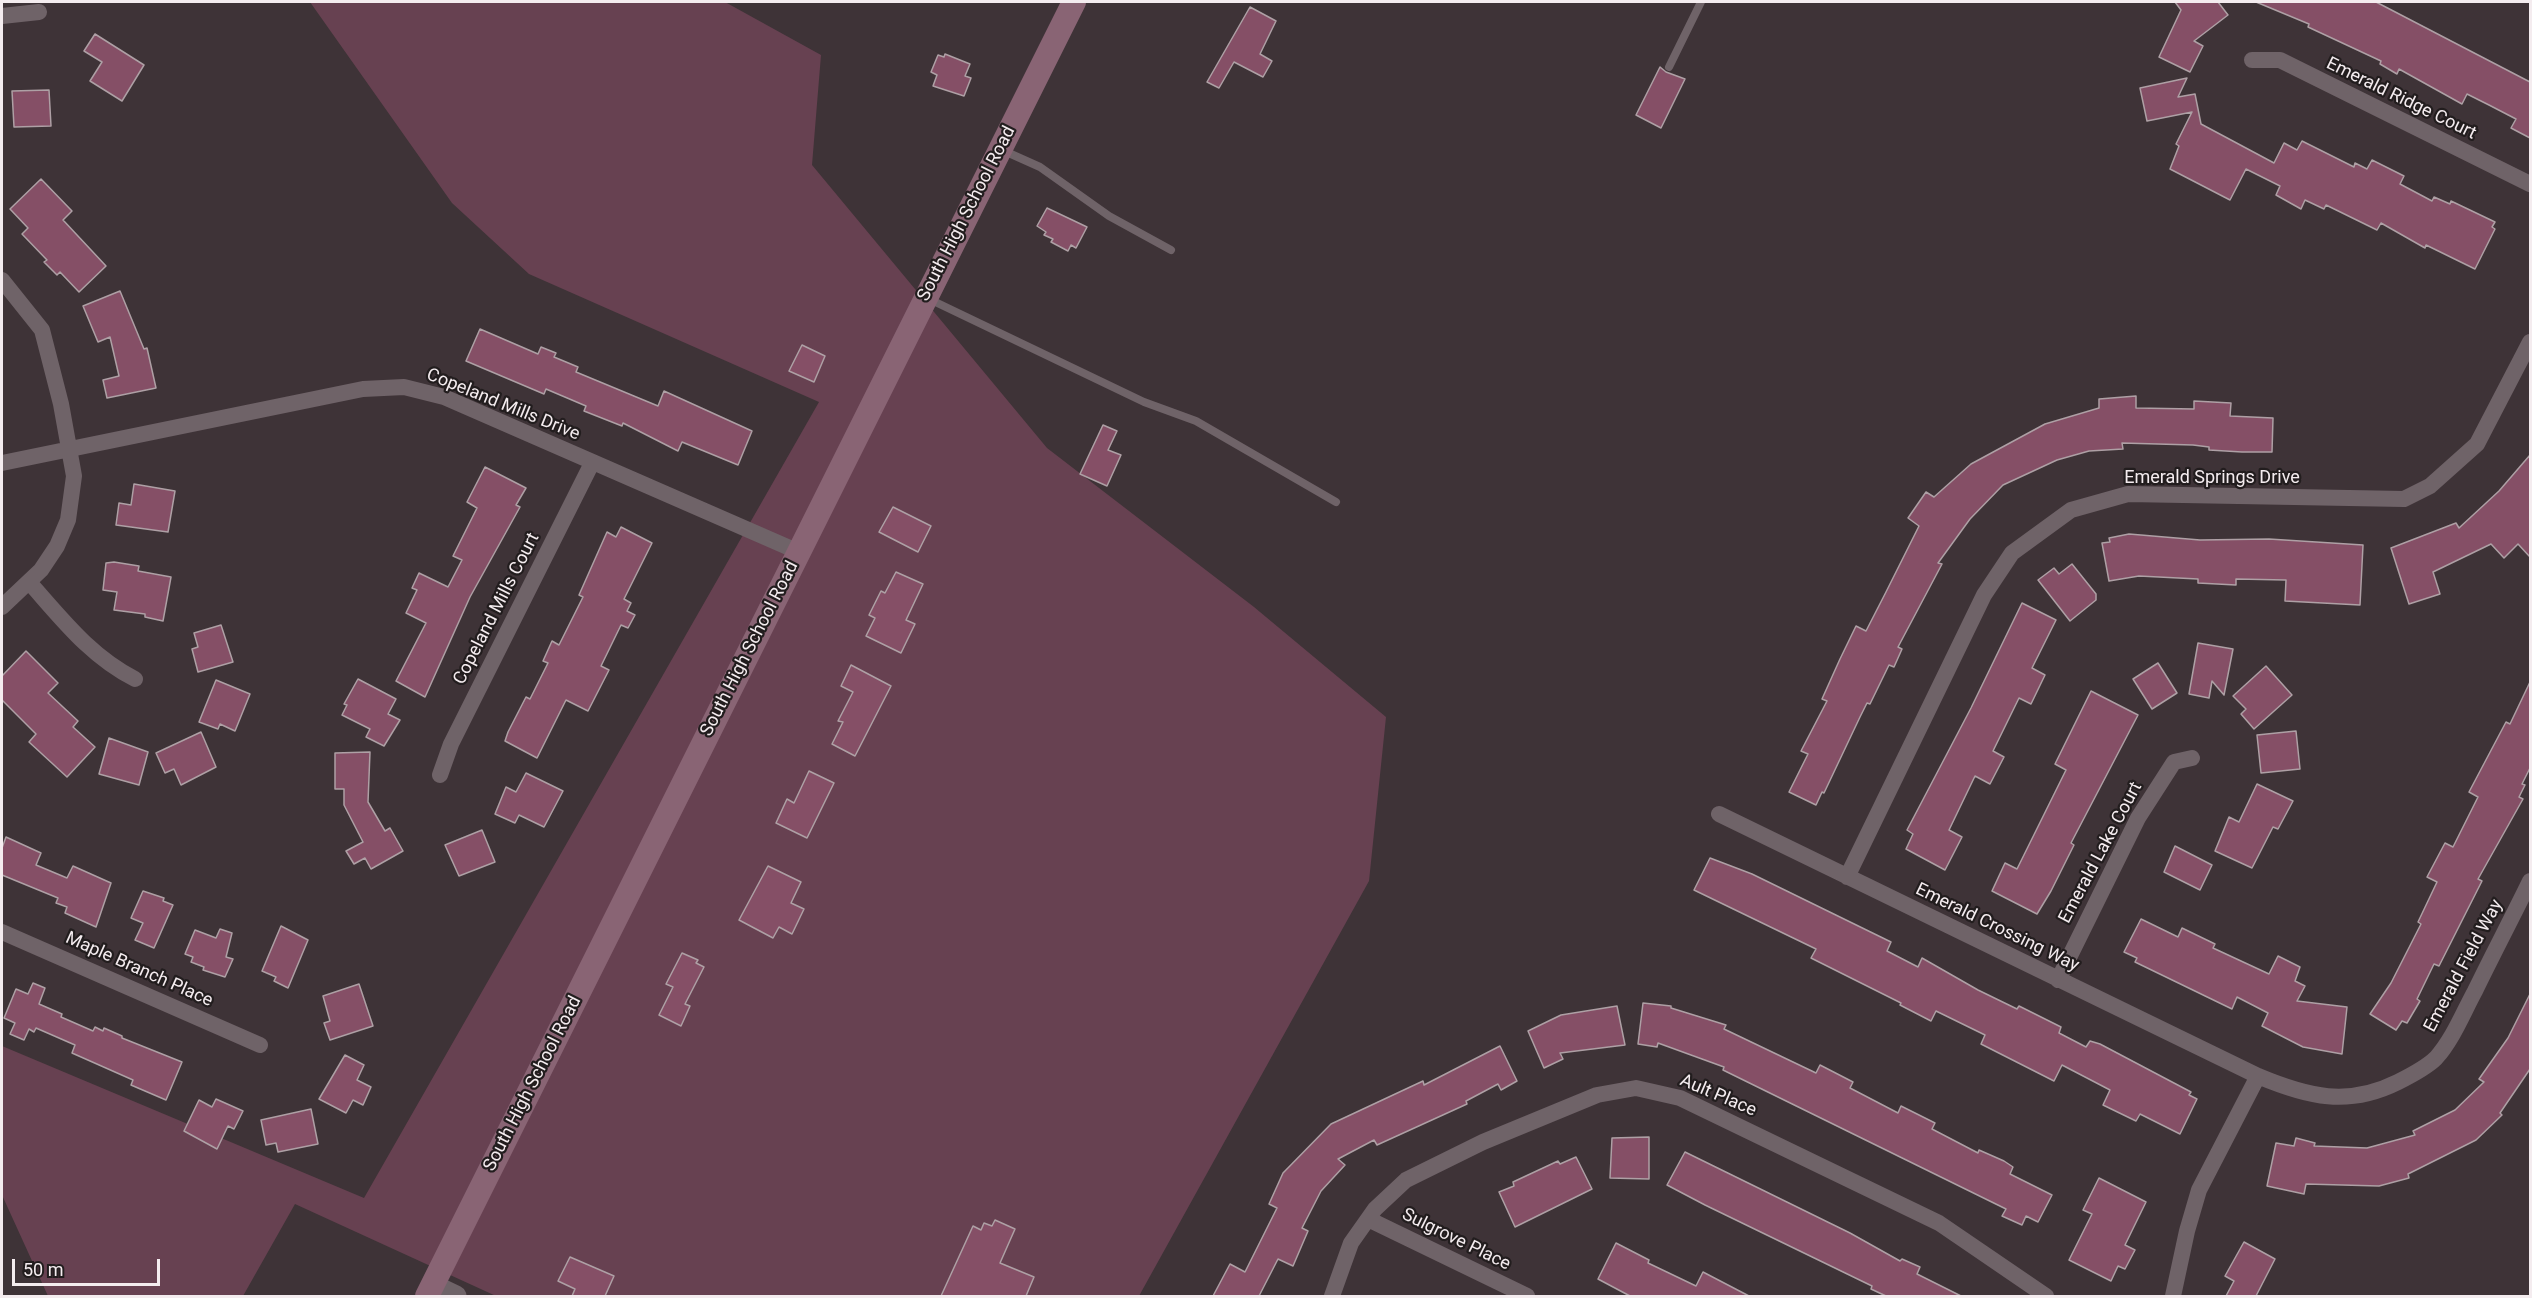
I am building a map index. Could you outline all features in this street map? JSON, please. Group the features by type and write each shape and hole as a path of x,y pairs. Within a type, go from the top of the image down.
{"main road":[{"name":"South High School Road","path":"430,1291 1074,2"}],"street":[{"path":"2,16 39,12"},
{"name":"Emerald Ridge Court","path":"2252,60 2280,60 2530,184"},
{"path":"2,280 42,330 70,449 74,485 68,520 52,554 29,582 2,607"},
{"name":"Emerald Springs Drive","path":"1847,877 1984,595 2012,553 2071,510 2128,494 2404,499 2430,486 2477,444 2530,342"},
{"name":"Copeland Mills Drive","path":"2,463 353,391 393,386 444,397 799,552"},
{"name":"Copeland Mills Court","path":"440,776 451,744 592,463"},
{"path":"29,582 94,653 113,668 135,679"},
{"name":"Emerald Lake Court","path":"2058,980 2138,818 2174,762 2192,758"},
{"name":"Emerald Crossing Way","path":"1719,814 2258,1076"},
{"name":"Emerald Field Way","path":"2258,1076 2292,1091 2347,1098 2375,1094 2409,1077 2435,1059 2452,1035 2530,881"},
{"name":"Maple Branch Place","path":"2,932 260,1045"},
{"path":"2173,1296 2199,1190 2258,1076"},
{"name":"Ault Place","path":"1332,1296 1351,1244 1368,1218 1406,1180 1483,1142 1597,1095 1636,1088 1680,1098 1939,1223 2046,1296"},
{"name":"Sulgrove Place","path":"1368,1218 1527,1296"},
{"path":"430,1291 456,1296"}],"lane":[{"path":"1669,67 1701,2"},
{"path":"1000,149 1040,167 1109,216 1171,250"},
{"path":"926,297 1144,402 1196,421 1336,502"}],"shaded area":[{"path":"310,2 725,2 821,55 812,165 1047,448 1254,607 1386,717 1369,881 1139,1296 496,1296 295,1204 243,1296 48,1296 2,1195 2,1046 364,1198 819,402 529,274 452,203"}],"building":[{"path":"2175,2 2218,2 2228,15 2194,41 2203,46 2190,72 2159,57 2181,10"},
{"path":"2256,2 2376,2 2530,82 2530,138 2511,128 2516,119 2467,94 2462,104 2399,69 2397,74 2380,64 2381,61 2308,27 2309,24"},
{"path":"1250,7 1276,21 1260,54 1272,61 1263,77 1234,62 1219,88 1207,82"},
{"path":"95,34 144,65 122,101 90,81 102,62 84,51"},
{"path":"945,54 970,64 965,76 971,78 964,96 933,86 937,75 931,72 938,55 944,57"},
{"path":"1660,67 1666,72 1685,79 1661,128 1636,115"},
{"path":"2187,78 2178,97 2195,94 2201,124 2274,163 2284,143 2297,150 2302,141 2354,167 2355,163 2367,169 2372,160 2404,176 2400,184 2432,201 2434,197 2450,204 2451,201 2495,222 2492,227 2495,229 2475,269 2426,245 2425,248 2381,223 2377,230 2326,205 2324,209 2305,200 2301,209 2276,195 2280,186 2246,169 2230,200 2170,169 2179,146 2176,144 2192,112 2147,121 2140,88"},
{"path":"49,90 51,126 14,127 12,91"},
{"path":"41,179 72,211 63,220 106,266 79,292 60,272 57,275 44,262 47,260 22,234 28,228 10,209"},
{"path":"1047,208 1087,227 1076,248 1071,245 1068,251 1051,242 1053,239 1044,235 1046,232 1037,226"},
{"path":"120,291 144,349 147,348 156,388 107,398 103,380 119,376 110,337 98,342 83,306"},
{"path":"480,329 538,354 541,347 556,353 554,357 578,367 576,372 658,406 664,391 752,431 738,465 682,442 678,451 623,423 622,426 584,411 586,406 546,389 544,394 466,361"},
{"path":"802,345 825,356 814,382 789,371"},
{"path":"2136,396 2136,408 2194,409 2194,401 2231,403 2230,416 2273,418 2272,452 2209,450 2209,447 2193,445 2122,443 2123,449 2089,451 2057,460 2003,485 1970,519 1938,563 1942,564 1898,647 1902,649 1894,667 1889,665 1870,704 1867,703 1816,805 1789,792 1808,754 1801,751 1827,701 1822,699 1840,659 1856,626 1866,631 1919,526 1908,518 1926,492 1934,497 1971,464 2045,424 2099,408 2099,399"},
{"path":"1103,425 1117,431 1108,450 1121,455 1107,486 1080,474"},
{"path":"2530,455 2530,557 2518,544 2504,558 2491,544 2433,572 2440,594 2409,604 2391,548 2456,523 2459,528 2499,491"},
{"path":"485,467 526,488 516,505 520,507 470,597 425,697 396,681 426,623 406,613 417,590 412,588 419,573 448,587 462,560 453,556 477,508 467,502"},
{"path":"134,484 175,491 168,532 116,525 119,503 131,505"},
{"path":"893,507 931,526 918,552 879,532"},
{"path":"621,527 652,543 624,599 631,603 627,611 635,615 628,628 621,625 601,666 609,670 588,711 566,700 537,758 505,741 508,732 526,697 530,699 548,663 543,661 552,641 559,645 583,597 579,595 607,532 616,537"},
{"path":"2129,534 2200,540 2269,539 2363,545 2360,605 2285,601 2286,580 2236,579 2236,585 2198,583 2198,579 2139,576 2109,581 2102,543 2110,542 2109,538"},
{"path":"106,563 139,566 138,571 171,577 163,621 145,617 145,614 114,610 117,592 103,590"},
{"path":"2072,564 2096,594 2096,600 2070,621 2038,580 2054,568 2059,574"},
{"path":"896,572 923,584 906,620 915,624 901,653 866,636 875,618 869,615 881,591 885,593"},
{"path":"2022,603 2056,620 2032,668 2045,675 2031,704 2019,698 1993,751 2004,757 1990,784 1975,776 1949,830 1962,837 1945,870 1906,849 1913,834 1907,830 1971,708"},
{"path":"221,625 233,662 198,672 192,649 198,647 194,633"},
{"path":"2198,643 2233,649 2224,695 2212,681 2209,698 2189,694"},
{"path":"26,651 58,683 48,693 78,721 73,727 95,747 67,777 29,742 36,734 2,700 2,676"},
{"path":"2158,663 2177,693 2152,709 2133,679"},
{"path":"851,665 891,686 855,756 832,744 843,722 838,721 853,692 841,686"},
{"path":"2266,666 2292,695 2254,729 2241,714 2246,709 2233,696"},
{"path":"358,679 396,699 388,714 400,720 384,746 366,737 370,729 342,715 347,705 344,704"},
{"path":"216,680 250,694 235,731 220,724 218,729 199,722"},
{"path":"2530,682 2530,768 2522,784 2525,785 2519,797 2523,799 2478,879 2482,881 2439,966 2434,964 2417,999 2420,1001 2407,1023 2402,1021 2396,1030 2370,1014 2391,983 2421,924 2418,922 2437,882 2427,877 2445,843 2453,847 2478,797 2469,792 2506,722 2510,724"},
{"path":"2091,691 2138,715 2071,843 2074,845 2051,891 2037,914 1992,891 2005,863 2017,869 2066,770 2055,764"},
{"path":"2296,731 2300,769 2261,773 2257,735"},
{"path":"201,732 216,767 181,785 174,769 165,773 156,753"},
{"path":"109,738 148,752 139,785 99,774"},
{"path":"370,752 368,802 385,831 390,828 403,851 371,869 365,858 354,864 346,851 363,842 344,805 344,789 335,789 335,753"},
{"path":"809,771 834,783 807,838 776,823 787,799 794,803"},
{"path":"526,773 563,791 544,827 519,815 515,823 495,814 506,787 516,792"},
{"path":"2257,784 2293,801 2278,829 2273,827 2252,868 2215,851 2229,817 2239,822"},
{"path":"482,830 495,862 459,876 445,845"},
{"path":"6,837 41,853 36,865 67,878 73,866 111,883 96,927 65,913 67,907 56,903 58,898 2,875 2,848"},
{"path":"2175,846 2212,865 2200,890 2164,872"},
{"path":"1710,858 1752,874 1891,942 1887,951 1918,967 1922,958 1978,990 2017,1009 2019,1006 2061,1027 2059,1033 2086,1047 2090,1041 2100,1044 2191,1092 2189,1095 2197,1099 2180,1134 2140,1114 2136,1121 2103,1105 2110,1090 2062,1065 2054,1081 1981,1044 1985,1035 1936,1011 1931,1021 1900,1005 1901,1003 1811,958 1816,949 1694,890"},
{"path":"768,866 801,882 791,903 804,909 792,934 779,927 773,938 739,920"},
{"path":"143,891 164,898 163,901 173,905 154,948 135,940 143,923 131,918"},
{"path":"2141,919 2178,937 2182,928 2215,944 2213,948 2269,974 2278,956 2300,967 2295,981 2305,986 2297,1001 2347,1007 2342,1054 2303,1047 2262,1026 2268,1013 2237,997 2232,1009 2135,962 2137,958 2124,952"},
{"path":"281,926 308,940 288,988 274,981 276,977 262,971"},
{"path":"220,929 232,933 226,957 233,959 225,977 203,970 204,967 191,962 193,957 185,954 195,930 216,938"},
{"path":"682,953 698,960 696,963 704,967 685,1004 690,1006 681,1026 659,1015 673,987 666,984"},
{"path":"33,983 45,988 39,1004 62,1014 61,1017 93,1031 95,1027 103,1031 104,1028 122,1038 182,1062 166,1100 131,1085 133,1080 72,1053 75,1045 36,1028 34,1032 29,1029 24,1040 10,1034 15,1023 4,1018 16,989 28,994"},
{"path":"359,984 373,1026 330,1040 324,1023 330,1021 323,996"},
{"path":"2530,994 2530,1069 2500,1113 2502,1115 2476,1140 2408,1174 2409,1178 2379,1186 2306,1184 2304,1194 2267,1186 2276,1143 2294,1146 2296,1138 2315,1143 2314,1146 2367,1148 2415,1135 2413,1131 2455,1110 2484,1082 2479,1079 2508,1038"},
{"path":"1643,1003 1671,1006 1671,1008 1726,1025 1724,1029 1816,1073 1820,1065 1853,1082 1850,1088 1898,1113 1901,1106 1935,1123 1932,1129 1978,1153 1979,1150 2004,1161 2013,1167 2010,1174 2052,1195 2038,1222 2026,1216 2022,1225 2002,1216 2006,1209 1723,1070 1724,1067 1658,1043 1657,1047 1638,1044"},
{"path":"1617,1006 1625,1045 1560,1053 1563,1059 1544,1068 1528,1031 1561,1015"},
{"path":"1500,1046 1517,1081 1501,1090 1498,1084 1466,1101 1467,1104 1377,1145 1374,1140 1338,1159 1345,1165 1321,1191 1302,1228 1308,1231 1293,1266 1278,1259 1259,1296 1213,1296 1230,1264 1245,1272 1277,1208 1269,1204 1283,1173 1331,1124 1423,1081 1424,1085"},
{"path":"345,1055 364,1065 357,1080 371,1087 363,1105 353,1100 346,1113 319,1099"},
{"path":"216,1099 243,1111 234,1129 228,1126 217,1149 184,1131 199,1100 212,1107"},
{"path":"311,1109 318,1144 278,1152 276,1143 266,1145 261,1120"},
{"path":"1649,1137 1649,1179 1610,1178 1612,1138"},
{"path":"1685,1152 1850,1233 1900,1261 1902,1259 1920,1267 1917,1274 1961,1296 1886,1296 1871,1289 1872,1286 1705,1205 1667,1185"},
{"path":"1576,1157 1592,1189 1515,1227 1499,1192 1514,1186 1513,1182 1558,1161 1560,1164"},
{"path":"2099,1178 2146,1202 2125,1245 2135,1250 2125,1269 2118,1266 2111,1281 2069,1260 2092,1214 2083,1210"},
{"path":"995,1220 1015,1229 1000,1263 1034,1277 1026,1296 941,1296 973,1226 981,1230 984,1223 992,1226"},
{"path":"2244,1242 2275,1259 2256,1296 2226,1296 2234,1281 2225,1276"},
{"path":"1616,1243 1649,1260 1648,1263 1696,1286 1703,1272 1749,1296 1630,1296 1598,1279"},
{"path":"570,1257 614,1276 605,1296 572,1296 575,1289 558,1281"}]}
